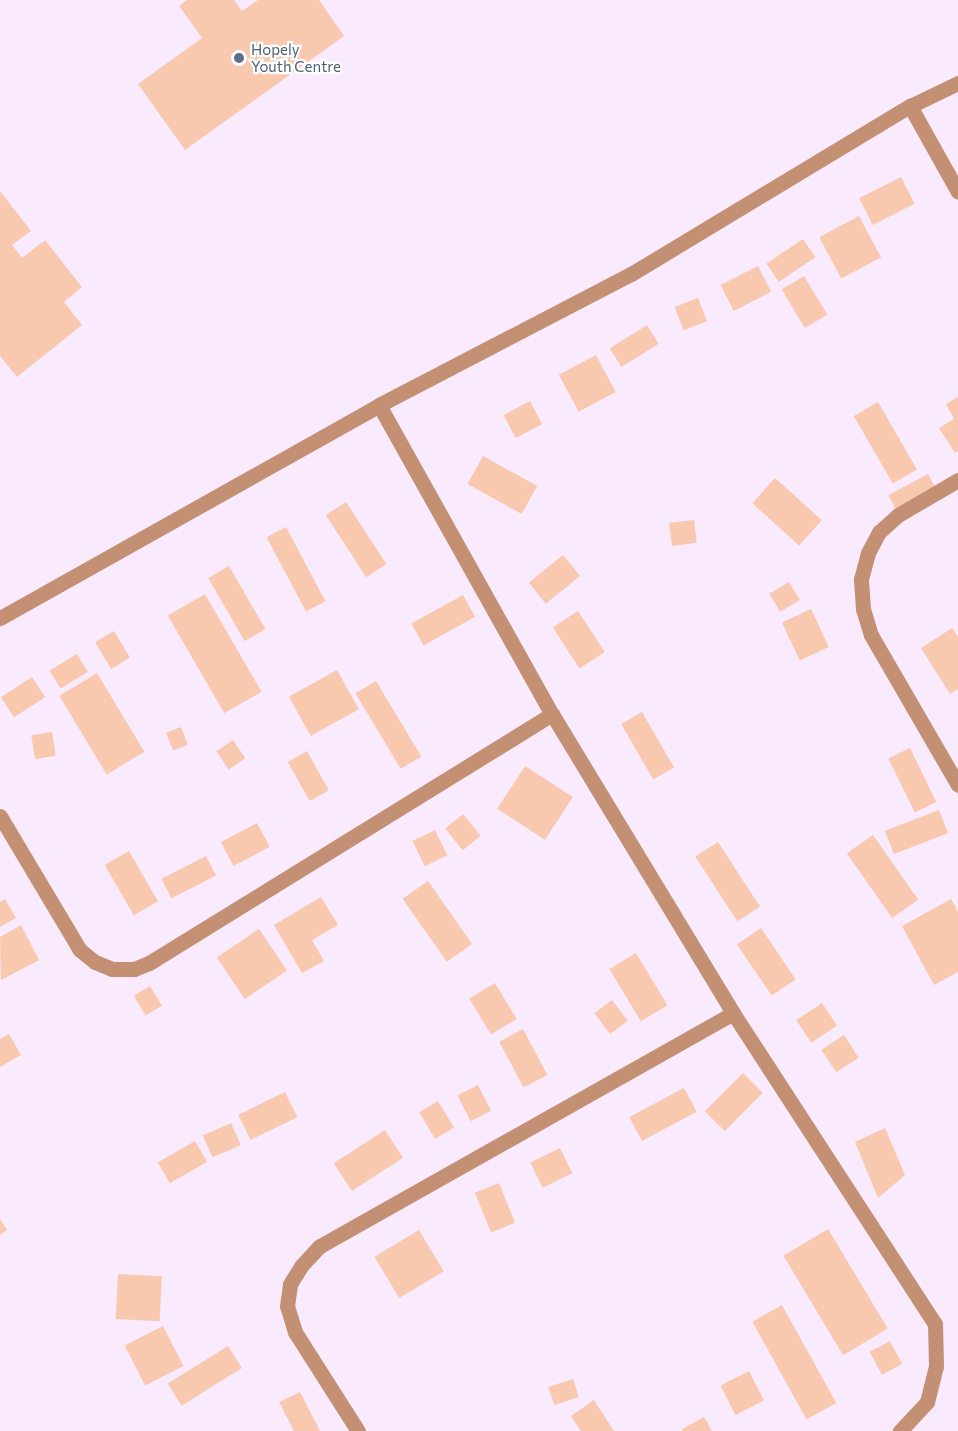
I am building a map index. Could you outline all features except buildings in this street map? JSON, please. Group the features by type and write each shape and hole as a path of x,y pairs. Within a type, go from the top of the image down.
{"street":[{"path":"0,618 379,405 631,274 910,106 958,83"},
{"path":"910,106 958,192"},
{"path":"379,405 552,714 733,1013 935,1324 936,1366 927,1402 900,1431"},
{"path":"958,480 898,515 879,532 868,553 861,580 863,609 871,635 958,785"},
{"path":"0,816 80,950 95,962 112,969 134,969 149,963 552,714"},
{"path":"358,1431 295,1332 287,1306 290,1284 302,1265 320,1246 733,1013"}],"place":[{"name":"Hopely Youth Centre","path":"239,58"}]}
